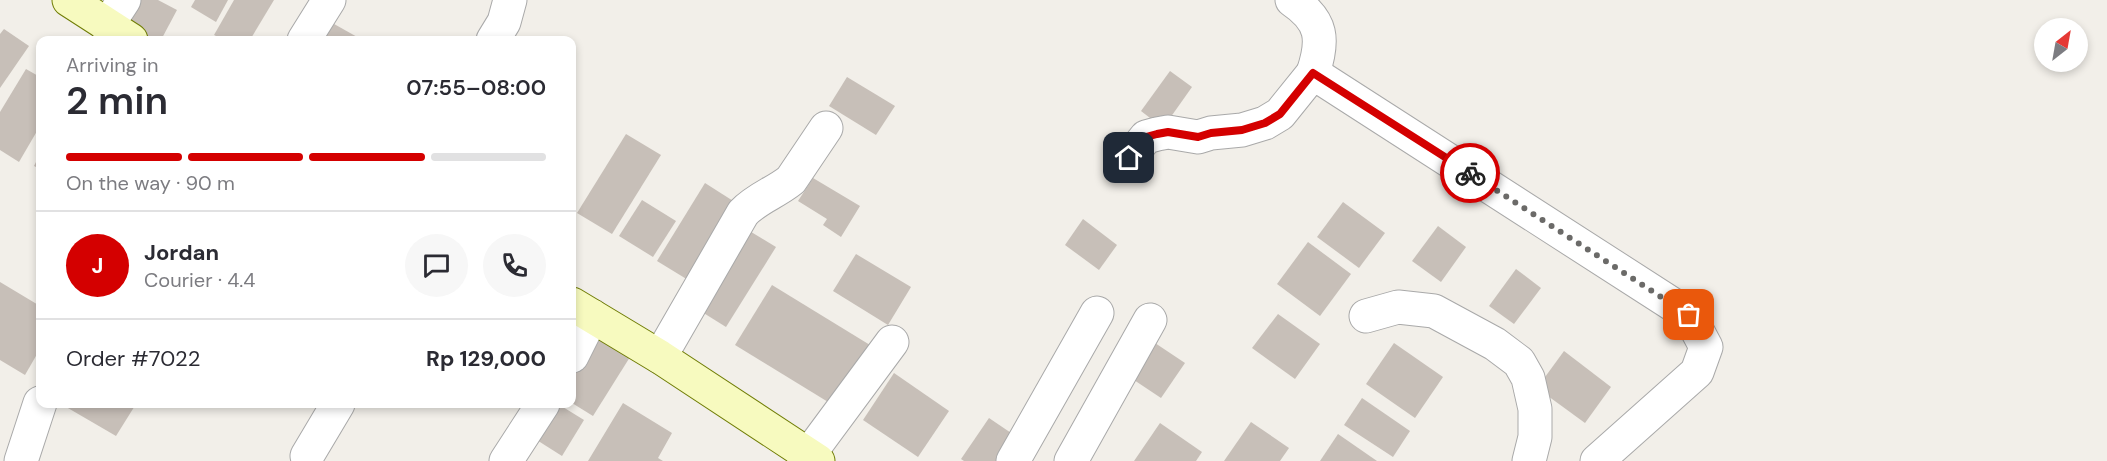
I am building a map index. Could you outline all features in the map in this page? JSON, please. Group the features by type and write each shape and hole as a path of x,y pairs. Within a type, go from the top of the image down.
{"street":[{"path":"69,0 121,22"},
{"path":"306,36 329,0"},
{"path":"495,36 504,22 510,0"},
{"path":"1129,158 1146,137 1168,132 1198,137 1211,133 1242,130 1265,123 1280,114 1313,73 1319,56 1321,40 1316,24 1302,7 1292,0"},
{"path":"1313,73 1689,315 1706,347 1697,372 1597,461"},
{"path":"660,357 743,213 759,199 791,180 826,128"},
{"path":"1366,316 1398,307 1434,311 1495,344 1519,362 1528,378 1535,409 1534,437 1529,461"},
{"path":"576,338 582,310 660,357 810,459 892,342"},
{"path":"1013,461 1097,313"},
{"path":"1071,461 1150,320"},
{"path":"21,461 38,408"},
{"path":"307,456 336,408"},
{"path":"506,461 540,408"}],"building":[{"path":"135,0 158,0 177,10 163,36 145,36 122,24"},
{"path":"195,0 228,0 216,22 191,7"},
{"path":"234,0 274,0 252,36 214,35"},
{"path":"327,20 355,36 317,36"},
{"path":"4,29 29,46 0,88 0,34"},
{"path":"26,69 36,75 36,133 19,162 0,150 0,112"},
{"path":"1170,71 1192,87 1163,128 1141,111"},
{"path":"847,77 895,106 876,135 829,106"},
{"path":"626,134 661,155 612,234 577,213"},
{"path":"813,178 860,206 841,237 823,225 827,219 798,201"},
{"path":"705,183 741,206 693,283 657,261"},
{"path":"642,200 676,221 653,257 619,236"},
{"path":"1343,202 1385,233 1359,268 1317,237"},
{"path":"1083,219 1117,245 1099,270 1065,245"},
{"path":"1438,226 1466,247 1441,282 1412,261"},
{"path":"743,227 776,247 726,327 694,307"},
{"path":"1308,242 1351,274 1320,316 1277,284"},
{"path":"856,254 911,287 888,325 833,291"},
{"path":"1516,269 1541,288 1514,324 1489,306"},
{"path":"0,282 36,304 36,356 25,375 0,360"},
{"path":"772,285 870,345 833,405 735,345"},
{"path":"1278,314 1320,344 1295,379 1252,348"},
{"path":"598,337 630,357 593,416 576,405 576,373"},
{"path":"1155,343 1185,363 1161,398 1131,378"},
{"path":"1394,343 1443,377 1415,418 1366,384"},
{"path":"1564,351 1611,387 1585,423 1537,388"},
{"path":"894,373 949,411 918,457 863,420"},
{"path":"1362,398 1410,431 1393,457 1344,425"},
{"path":"623,403 672,433 658,458 663,461 588,461"},
{"path":"68,408 134,408 116,436"},
{"path":"555,408 564,408 584,420 562,456 532,437"},
{"path":"989,418 1017,437 1001,461 964,461 961,459"},
{"path":"1251,422 1289,448 1280,461 1224,461"},
{"path":"1160,423 1202,452 1196,461 1134,461"},
{"path":"1338,434 1377,461 1320,461"}],"way so far":[{"path":"1470,173 1689,315"}],"route":[{"path":"1129,158 1146,137 1157,134 1168,132 1198,137 1211,133 1242,130 1265,123 1280,114 1313,73 1470,173"}]}
